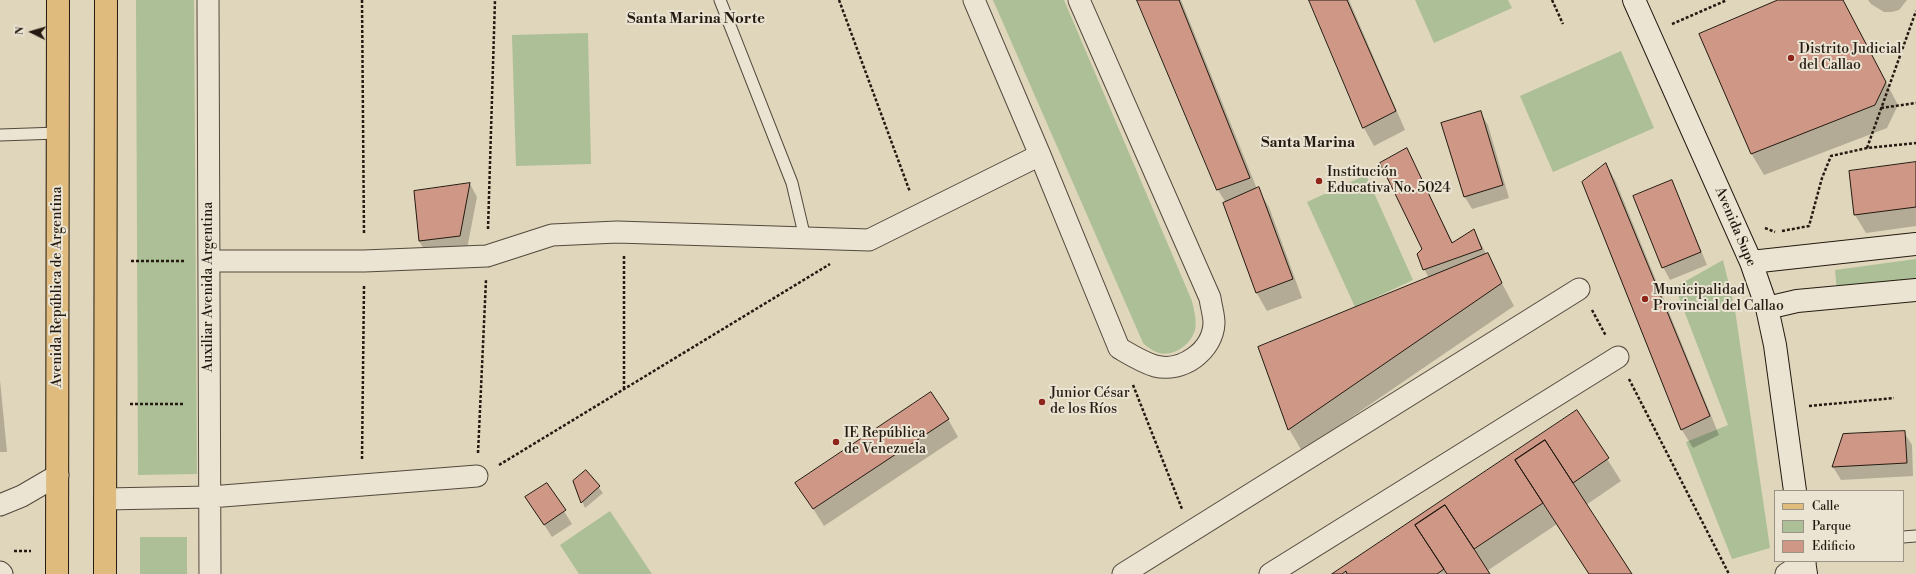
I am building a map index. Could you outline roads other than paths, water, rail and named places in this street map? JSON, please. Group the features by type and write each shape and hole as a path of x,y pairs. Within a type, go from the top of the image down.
{"main road":[{"name":"Avenida República de Argentina","path":"57,574 58,0"},
{"path":"105,574 104,261 106,0"}],"street":[{"name":"Auxiliar Avenida Argentina","path":"208,0 210,574"},
{"path":"974,0 1040,155 1119,348 1141,361 1157,366 1174,367 1194,359 1207,344 1214,323 1210,298 1079,0"},
{"name":"Avenida Supe","path":"1634,0 1751,262 1767,308 1775,345 1795,490"},
{"path":"209,261 364,261 487,256 552,235 624,232 869,240 1040,155"},
{"path":"1751,262 1916,244"},
{"path":"1123,574 1579,289"},
{"path":"1767,308 1798,301 1916,290"},
{"path":"1270,574 1618,357"},
{"path":"0,505 22,496 58,475"},
{"path":"105,499 210,496 477,476"},
{"path":"1786,574 1805,566"}],"lane":[{"path":"720,0 792,183 805,238"},
{"path":"0,135 58,133"},
{"path":"1904,537 1916,536"}],"place":[{"name":"Distrito Judicial del Callao","path":"1791,58"},
{"name":"Institución Educativa No. 5024","path":"1319,181"},
{"name":"Municipalidad Provincial del Callao","path":"1645,299"},
{"name":"Junior César de los Ríos","path":"1042,402"},
{"name":"IE República de Venezuela","path":"836,442"}],"district":[{"name":"Santa Marina Norte","path":"696,19"},
{"name":"Santa Marina","path":"1308,143"}]}
